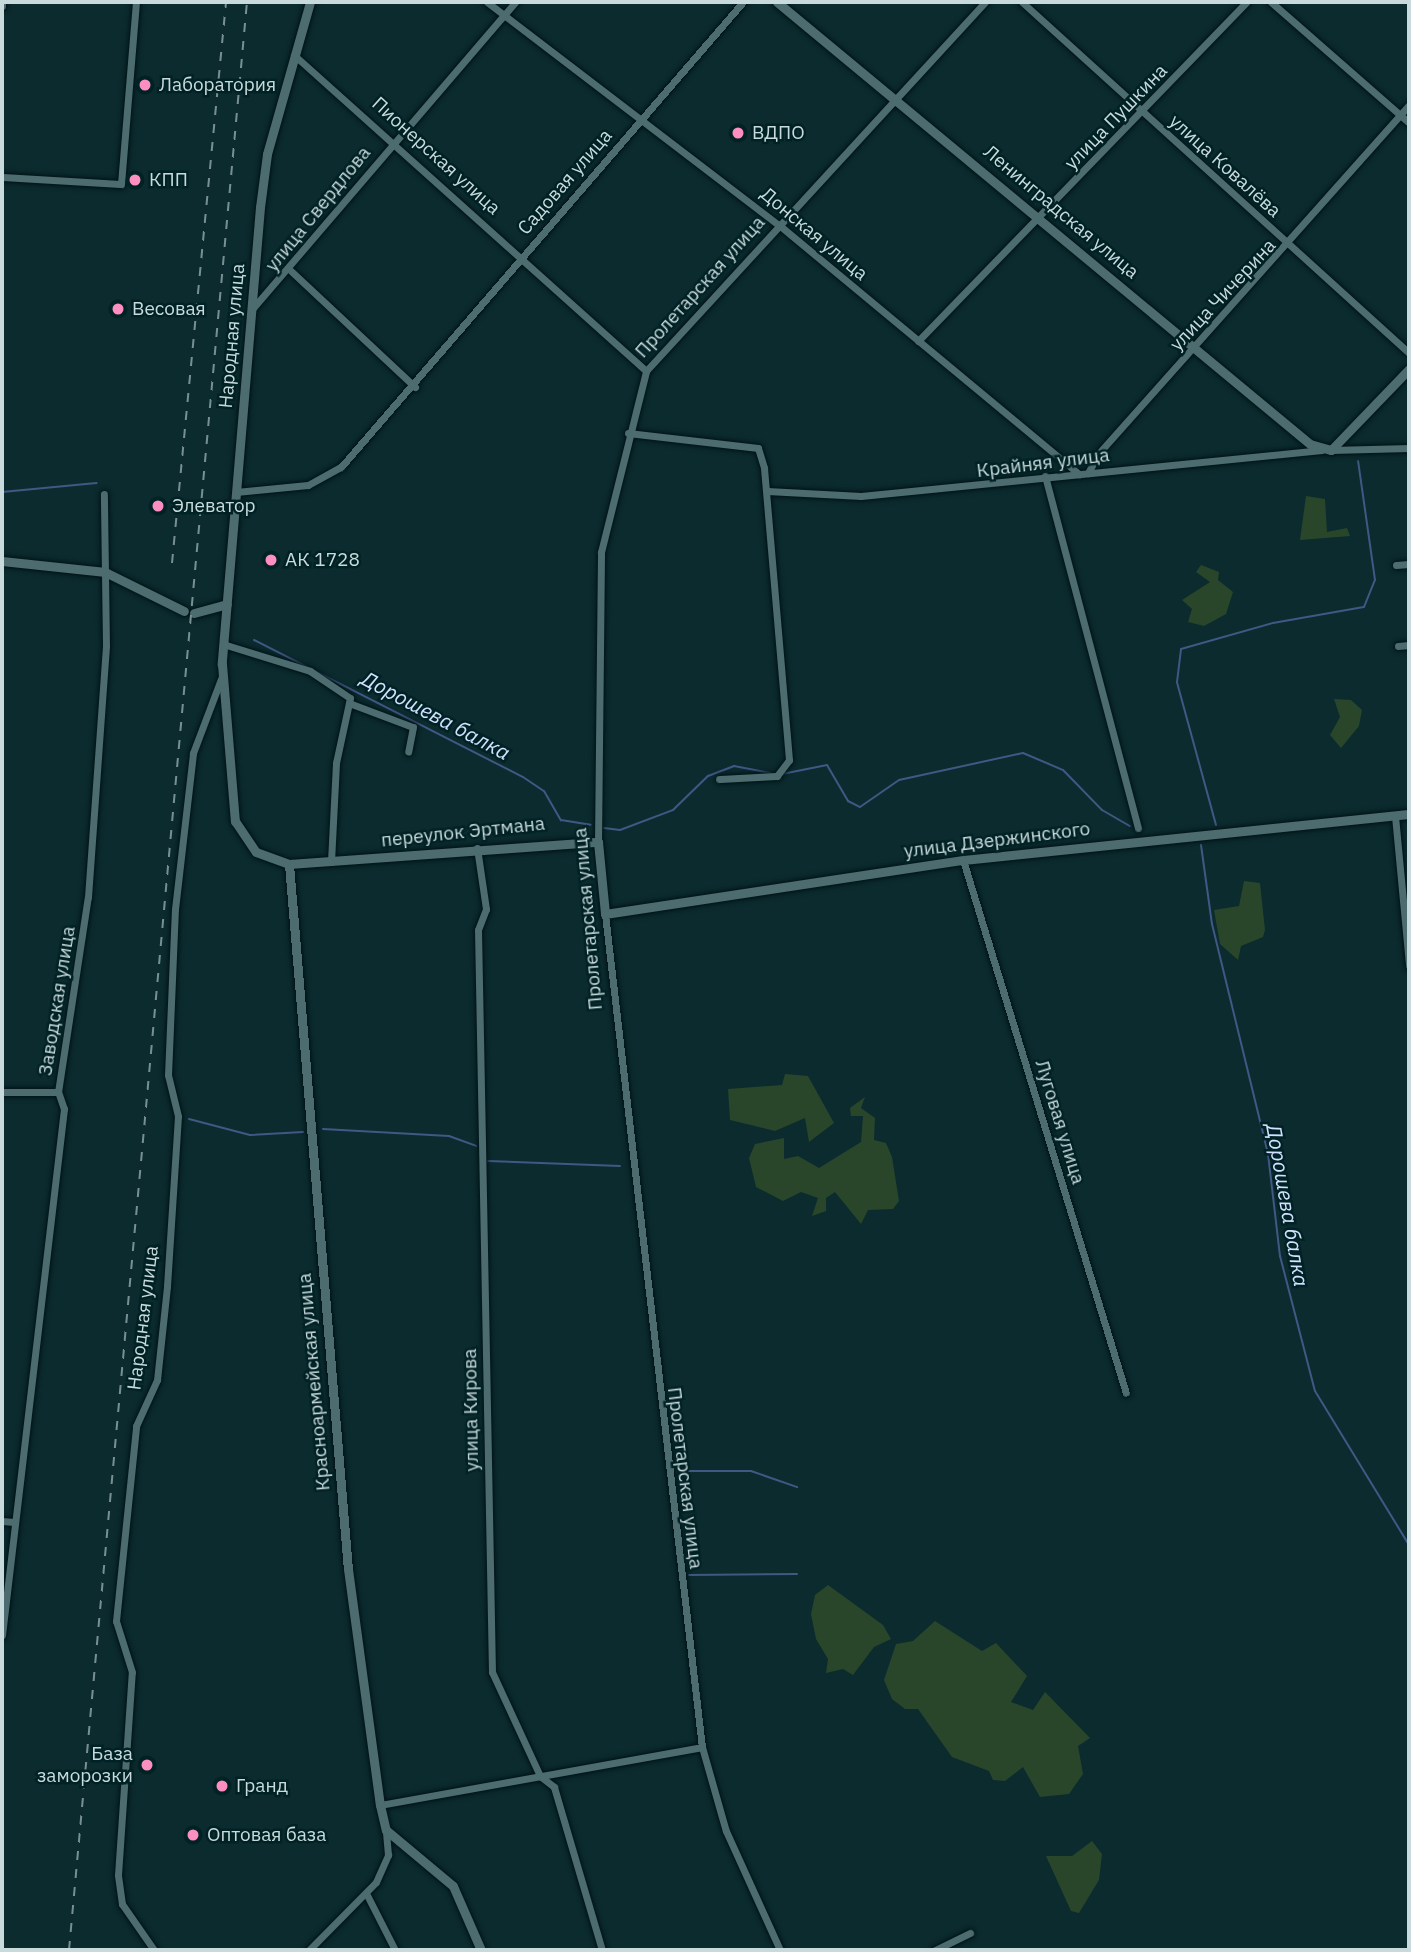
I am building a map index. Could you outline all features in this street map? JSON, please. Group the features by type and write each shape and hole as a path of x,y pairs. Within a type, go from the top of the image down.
{"street":[{"path":"2,177 121,184 136,2"},
{"name":"Народная улица","path":"289,864 244,843 232,802 221,679 267,155 310,2"},
{"name":"Донская улица","path":"487,2 643,117 779,225 1079,474"},
{"name":"улица Свердлова","path":"253,308 290,271 395,140 515,2"},
{"name":"Садовая улица","path":"236,492 308,485 341,467 415,387 522,254 743,2"},
{"name":"Ленинградская улица","path":"777,2 895,95 1039,219 1326,450"},
{"name":"Пролетарская улица","path":"780,1950 726,1831 702,1747 598,842 601,552 628,433 646,371 895,95 985,2"},
{"name":"улица Ковалёва","path":"1022,2 1409,352"},
{"name":"улица Пушкина","path":"918,341 1143,113 1246,2"},
{"path":"1271,2 1409,123"},
{"name":"Пионерская улица","path":"294,55 395,140 522,254 646,371"},
{"name":"улица Чичерина","path":"1088,473 1098,454 1289,246 1409,105"},
{"path":"290,271 415,387"},
{"path":"1326,450 1409,369"},
{"path":"628,433 758,448 767,491 789,760 779,773 719,779"},
{"name":"Крайняя улица","path":"767,491 861,496 1326,450 1409,448"},
{"path":"1045,476 1138,828"},
{"name":"Заводская улица","path":"2,1635 64,1109 58,1092 88,897 105,572 104,494"},
{"path":"2,561 105,572 189,612 227,604"},
{"path":"1396,565 1409,564"},
{"path":"223,644 310,671 345,688 349,702 336,763 331,862"},
{"path":"1398,646 1409,645"},
{"name":"Народная улица","path":"154,1950 122,1904 118,1875 132,1672 116,1621 136,1426 157,1380 167,1286 178,1116 168,1075 175,909 193,753 221,679"},
{"path":"349,702 413,727 408,752"},
{"name":"улица Дзержинского","path":"605,914 963,860 1409,814"},
{"path":"1395,816 1408,964"},
{"name":"переулок Эртмана","path":"289,864 476,848 598,842"},
{"name":"улица Кирова","path":"476,848 486,908 478,930 492,1672 540,1776 554,1787 602,1950"},
{"name":"Луговая улица","path":"963,860 1126,1393"},
{"name":"Красноармейская улица","path":"289,864 348,1569 380,1805 386,1830"},
{"path":"2,1091 58,1092"},
{"path":"2,1521 14,1522"},
{"path":"380,1805 702,1747"},
{"path":"309,1950 367,1895 384,1867 386,1830"},
{"path":"386,1830 453,1886 481,1950"},
{"path":"367,1895 394,1950"},
{"path":"935,1950 970,1933"}],"green space":[{"path":"1306,496 1325,499 1327,532 1347,528 1350,536 1300,540"},
{"path":"1201,565 1219,572 1218,580 1233,592 1226,614 1204,626 1188,622 1192,609 1182,600 1210,582 1196,572"},
{"path":"1334,699 1351,700 1362,710 1359,726 1341,748 1330,735 1340,717"},
{"path":"1244,881 1260,883 1265,930 1263,937 1241,946 1238,960 1220,944 1214,910 1239,906"},
{"path":"785,1074 808,1076 834,1123 809,1142 805,1118 775,1131 730,1120 728,1089 782,1085"},
{"path":"865,1097 861,1108 875,1118 874,1140 886,1143 892,1157 899,1201 893,1209 868,1210 861,1224 835,1192 826,1198 826,1211 812,1216 818,1198 801,1192 783,1201 756,1187 749,1158 755,1144 784,1138 784,1159 798,1156 819,1168 861,1142 863,1116 851,1116 850,1108"},
{"path":"828,1585 883,1625 891,1639 874,1647 853,1675 843,1669 826,1673 828,1659 816,1639 811,1614 815,1595"},
{"path":"935,1621 982,1651 996,1643 1027,1676 1011,1702 1033,1710 1045,1692 1090,1738 1078,1746 1083,1774 1069,1794 1040,1797 1023,1767 1005,1781 993,1780 989,1771 952,1757 918,1709 905,1709 892,1699 884,1680 896,1644 913,1641"},
{"path":"1092,1841 1102,1854 1099,1880 1079,1913 1071,1911 1046,1856 1072,1856"}],"waterway":[{"path":"1216,825 1177,682 1181,649 1273,623 1364,607 1375,580 1358,461"},
{"name":"Дорошева балка","path":"2,492 97,483"},
{"name":"Дорошева балка","path":"254,640 523,777 544,791 561,820 591,825"},
{"name":"Дорошева балка","path":"782,774 827,765 848,801 860,807 899,780 1023,753 1063,770 1102,810 1130,826"},
{"name":"Дорошева балка","path":"604,828 620,830 673,810 708,776 734,766 770,773"},
{"name":"Дорошева балка","path":"1201,845 1212,924 1268,1154 1280,1256 1315,1391 1409,1545"},
{"path":"189,1119 250,1135 303,1132"},
{"path":"323,1129 449,1136 476,1146"},
{"path":"488,1161 620,1166"},
{"path":"686,1471 751,1471 797,1487"},
{"path":"689,1575 797,1574"}],"railway":[{"path":"172,563 226,2"},
{"path":"69,1950 247,2"}],"place":[{"name":"Лаборатория","path":"145,85"},
{"name":"ВДПО","path":"738,133"},
{"name":"КПП","path":"135,180"},
{"name":"Весовая","path":"118,309"},
{"name":"Элеватор","path":"158,506"},
{"name":"АК 1728","path":"271,560"},
{"name":"База заморозки","path":"147,1765"},
{"name":"Гранд","path":"222,1786"},
{"name":"Оптовая база","path":"193,1835"}]}
